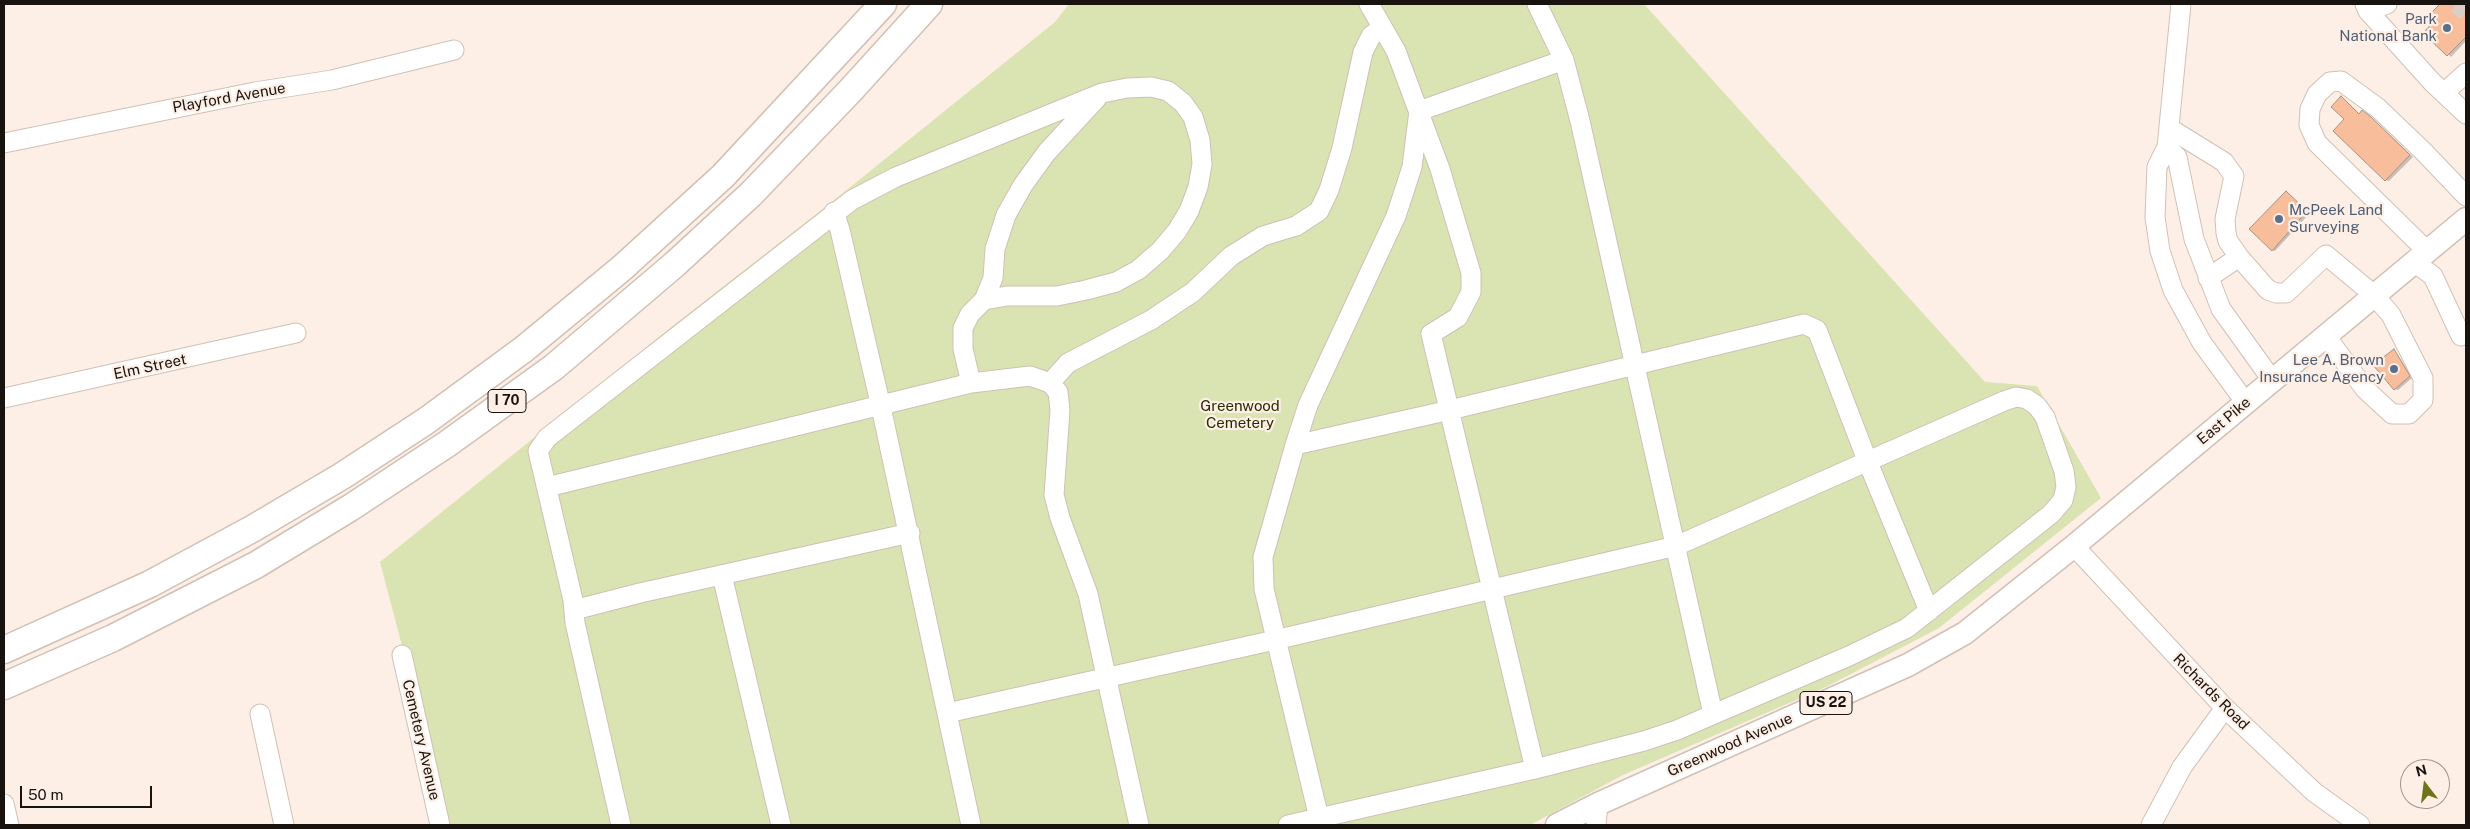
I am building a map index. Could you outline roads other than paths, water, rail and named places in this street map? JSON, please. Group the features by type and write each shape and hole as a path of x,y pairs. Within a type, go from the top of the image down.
{"highway":[{"name":"I 70","path":"4,650 150,584 252,529 342,476 395,441 508,360 622,268 723,176 884,4"},
{"name":"I 70","path":"4,686 113,638 256,565 350,508 447,444 554,367 674,264 750,194 850,91 929,4"}],"main road":[{"name":"East Pike","path":"2074,546 2466,219"},
{"name":"Greenwood Avenue","path":"1557,825 1597,814 1908,665 1965,633 2074,546"}],"street":[{"path":"1369,4 1396,51 1419,111 1440,169 1470,273 1471,292 1458,317 1431,334 1535,769"},
{"path":"1536,4 1564,60 1600,208 1633,365 1713,714"},
{"path":"2181,4 2167,147 2157,167 2154,190 2155,217 2160,251 2173,290 2202,343 2246,403"},
{"path":"2367,8 2387,4"},
{"path":"2367,8 2444,93 2466,114"},
{"path":"1050,383 1068,363 1151,320 1193,292 1231,256 1263,236 1296,226 1319,211 1329,190 1342,148 1363,52 1371,36 1382,28"},
{"name":"Playford Avenue","path":"4,142 255,92 332,80 454,50"},
{"path":"1419,111 1564,60"},
{"path":"2444,93 2466,73"},
{"path":"2466,196 2378,108 2341,81 2330,82 2317,94 2310,109 2310,126 2317,143 2421,256 2433,276 2461,336 2466,333"},
{"path":"621,825 574,623 573,600 538,451 547,438 834,212 852,200 896,177 1102,93 1127,88 1151,87 1168,91 1183,103 1192,117 1200,140 1202,164 1198,187 1189,211 1177,231 1160,251 1138,270 1116,282 1057,296 1007,296 984,300"},
{"path":"971,383 963,349 963,328 970,314 984,300 993,278 995,249 1006,215 1047,152 1102,93"},
{"path":"1319,818 1264,590 1263,557 1308,406 1396,216 1412,168 1419,111"},
{"path":"2169,128 2224,162 2230,169 2234,176 2225,219 2228,241 2239,258 2268,290 2286,293 2326,255 2374,295 2391,315 2423,378 2424,400 2409,414 2392,414 2365,389 2325,335"},
{"path":"2167,147 2177,157 2194,239 2221,309 2272,380"},
{"path":"1412,168 1440,169"},
{"path":"834,212 840,230 882,407 971,825"},
{"path":"2208,278 2239,258"},
{"path":"1295,445 1450,410 1804,324 1817,330 1867,460 1930,610"},
{"name":"Elm Street","path":"4,398 296,333"},
{"path":"547,488 882,407 971,383 1030,376 1050,383 1058,392 1060,410 1054,495 1088,594 1139,825"},
{"path":"947,713 1275,640 1676,546 1867,460 2016,397 2027,399 2037,406 2050,426 2064,471 2066,487 2063,500 2051,514 1908,628 1677,730 1535,769 1288,825"},
{"path":"574,610 640,593 910,533"},
{"name":"Richards Road","path":"2074,546 2225,708 2314,792 2360,825"},
{"path":"722,575 781,825"},
{"name":"Cemetery Avenue","path":"402,655 440,825"},
{"path":"2150,825 2182,767 2225,708"},
{"path":"260,714 284,825"},
{"path":"4,804 9,825"}],"tunnel":[{"path":"2457,4 2466,12"}],"place":[{"name":"Park National Bank","path":"2447,28"},
{"name":"McPeek Land Surveying","path":"2279,219"},
{"name":"Lee A. Brown Insurance Agency","path":"2394,369"}],"park label":[{"name":"Greenwood Cemetery","path":"1240,414"}]}
